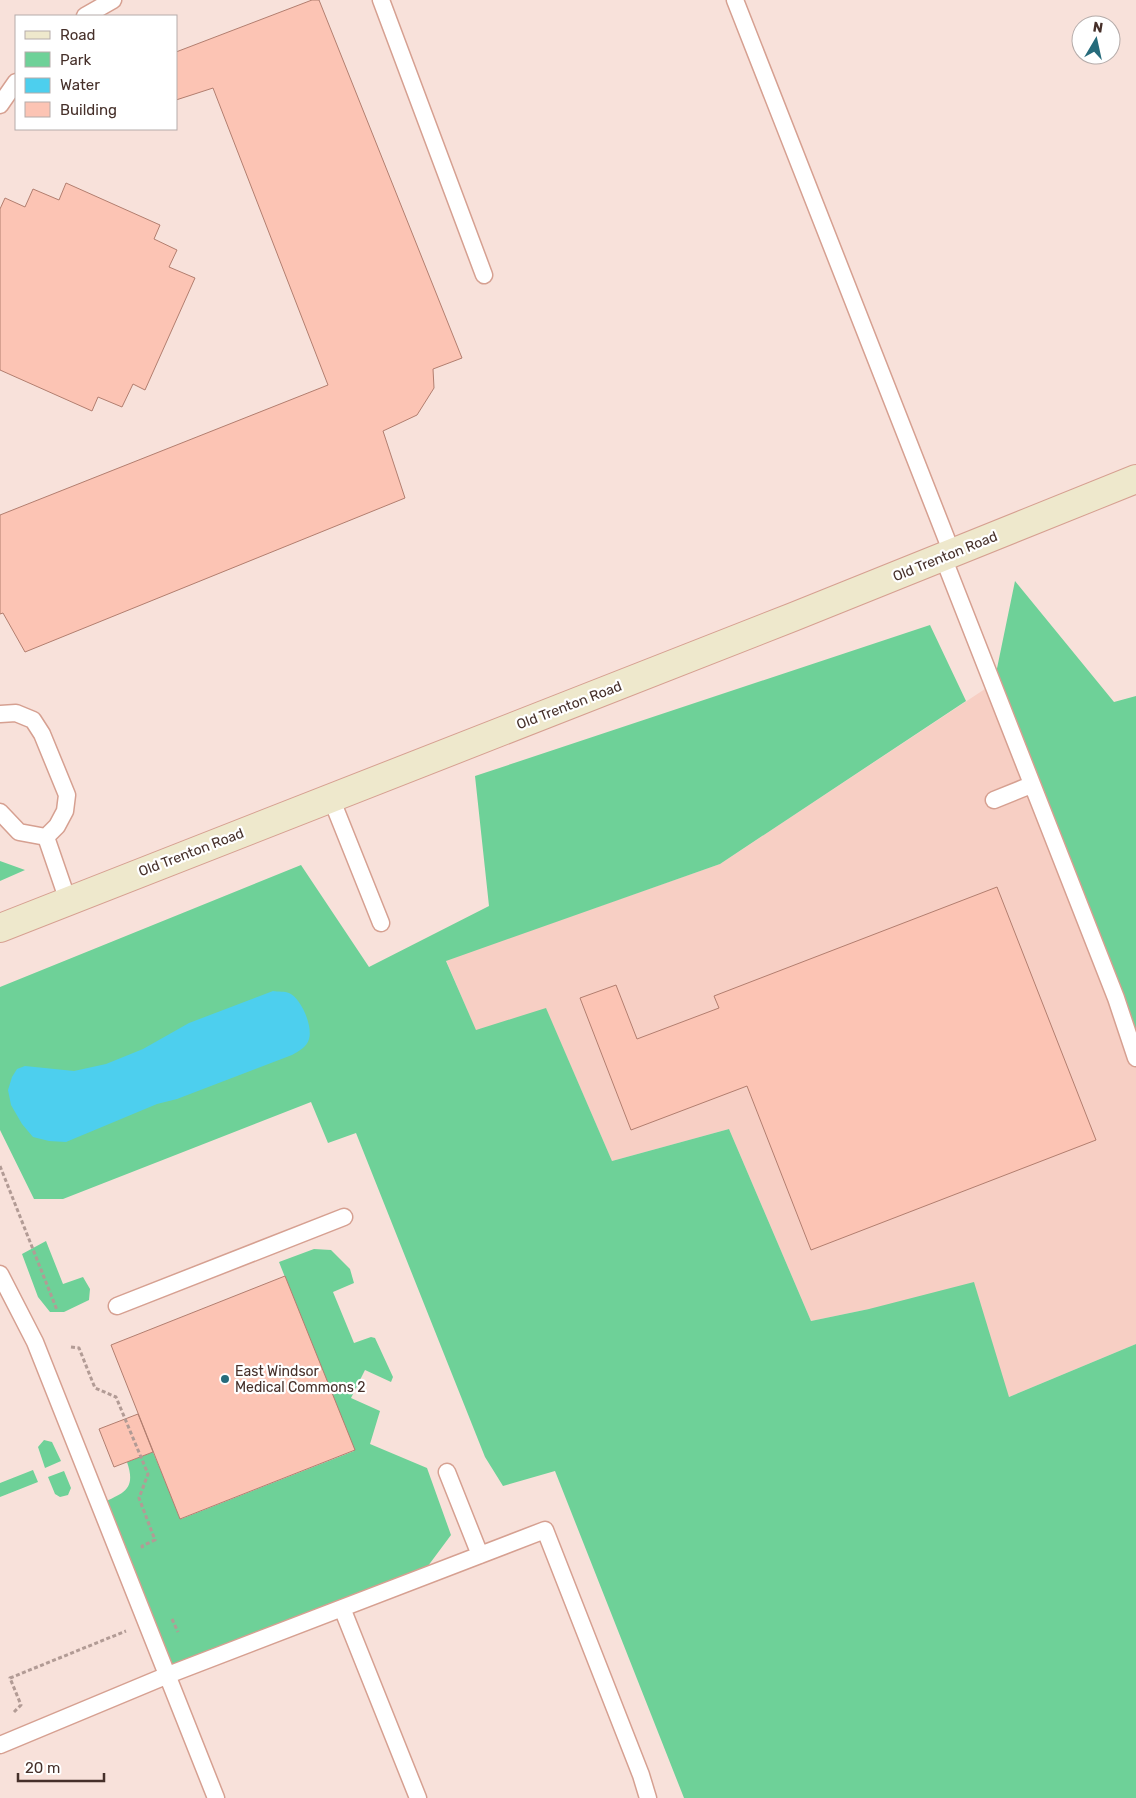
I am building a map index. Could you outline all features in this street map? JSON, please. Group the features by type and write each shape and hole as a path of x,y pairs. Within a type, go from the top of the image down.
{"main road":[{"name":"Old Trenton Road","path":"0,928 1136,480"}],"lane":[{"path":"87,15 113,0"},
{"path":"380,0 484,275"},
{"path":"734,0 948,555 1031,785 1116,998 1136,1058"},
{"path":"0,105 15,83"},
{"path":"0,714 16,713 34,720 42,734 67,795 65,811 57,826 46,837"},
{"path":"994,800 1031,785"},
{"path":"331,798 381,923"},
{"path":"0,812 19,832 46,837"},
{"path":"46,837 68,900"},
{"path":"117,1306 344,1218"},
{"path":"0,1274 36,1342 216,1798"},
{"path":"447,1472 480,1555"},
{"path":"0,1745 168,1675 545,1530 641,1775 648,1798"},
{"path":"342,1608 418,1798"}],"path":[{"path":"0,1166 57,1310"},
{"path":"71,1346 79,1348 95,1388 116,1398 148,1474 139,1498 155,1540 142,1546 146,1554"},
{"path":"8,1714 17,1711 20,1705 10,1678 170,1614 178,1632"}],"shaded area":[{"path":"994,683 1136,1042 1136,1344 1009,1397 869,1309 811,1321 729,1129 612,1161 546,1009 476,1031 446,960 720,864"}],"green space":[{"path":"1015,581 1114,702 1136,696 1136,1042 994,683"},
{"path":"930,625 966,701 720,864 446,961 476,1030 546,1008 612,1161 729,1129 811,1321 869,1309 974,1282 1009,1397 1136,1344 1136,1798 684,1798 555,1471 503,1486 485,1457 356,1133 328,1143 311,1102 63,1199 34,1199 0,1130 0,987 301,865 369,967 489,906 475,776"},
{"path":"0,861 25,870 0,881"},
{"path":"46,1241 63,1284 83,1277 90,1289 89,1300 64,1312 50,1312 38,1297 22,1254"},
{"path":"314,1249 331,1250 350,1269 354,1283 333,1292 354,1343 371,1337 375,1338 393,1377 391,1382 365,1370 351,1398 380,1411 370,1444 427,1468 451,1535 425,1570 168,1675 100,1504 121,1494 129,1485 130,1472 127,1462 153,1452 181,1519 354,1451 279,1262"},
{"path":"44,1440 52,1442 61,1461 45,1468 38,1447"},
{"path":"33,1470 38,1482 0,1497 0,1483"},
{"path":"64,1471 71,1488 68,1495 60,1497 55,1494 48,1477"}],"water":[{"path":"273,991 287,992 298,1000 308,1020 310,1033 308,1042 292,1055 177,1099 157,1104 66,1142 49,1141 33,1137 22,1124 11,1105 8,1090 17,1069 25,1066 74,1071 106,1064 143,1049 189,1023"}],"building":[{"path":"312,0 319,0 462,358 433,369 434,388 417,415 383,431 405,498 25,652 3,613 0,614 0,515 328,385 213,88 178,99 178,51"},
{"path":"66,183 160,225 154,239 177,250 169,267 195,278 145,390 133,384 122,407 98,397 92,411 0,370 0,209 5,198 25,207 33,189 59,200"},
{"path":"997,887 1096,1140 811,1250 747,1086 631,1130 580,998 616,985 637,1039 719,1008 714,996"},
{"name":"East Windsor Medical Commons 2","path":"285,1276 355,1450 180,1519 111,1345"},
{"path":"138,1414 153,1452 114,1467 99,1429"}],"place":[{"name":"East Windsor Medical Commons 2","path":"225,1379"}]}
